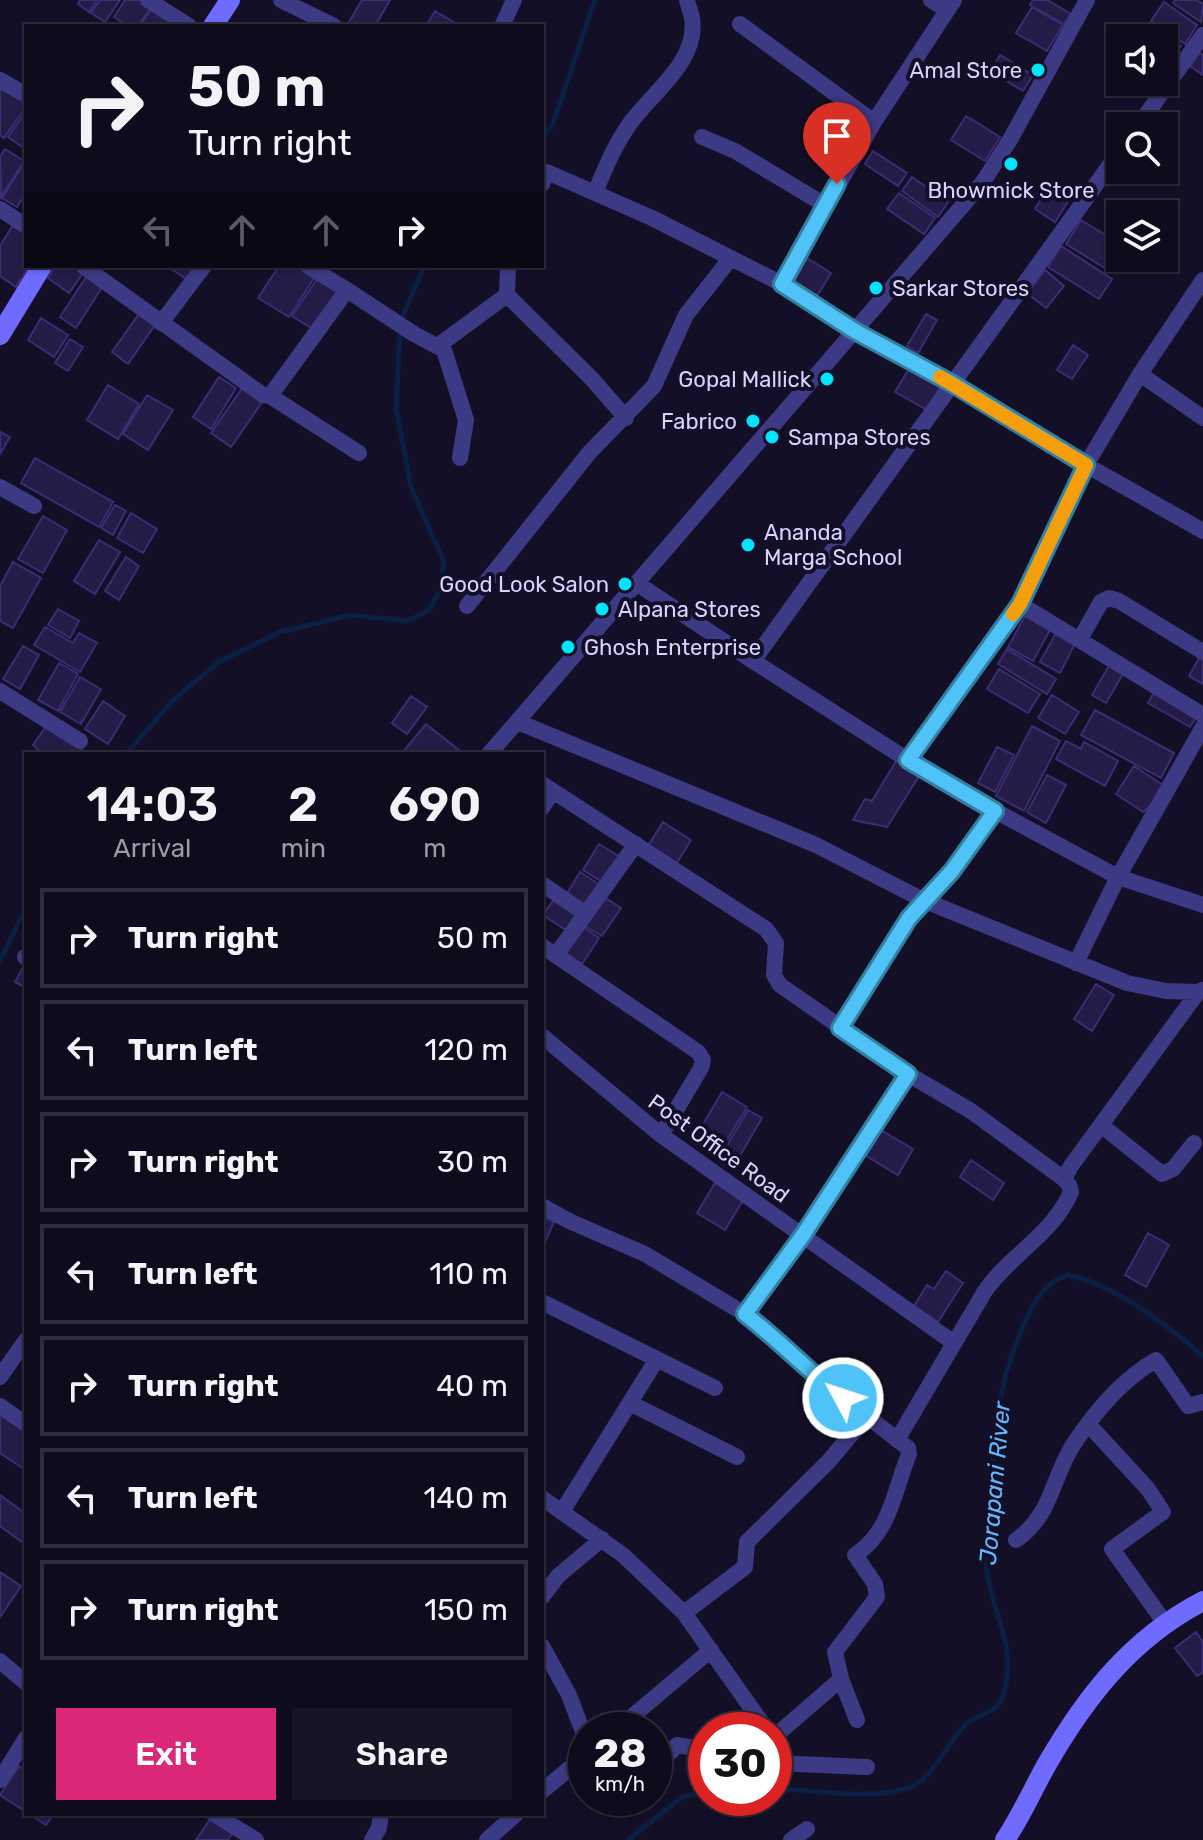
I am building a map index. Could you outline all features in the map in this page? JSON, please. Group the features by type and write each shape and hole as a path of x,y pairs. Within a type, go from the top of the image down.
{"street":[{"path":"148,0 186,24"},
{"path":"214,24 230,0"},
{"path":"281,0 330,24"},
{"path":"503,24 513,0"},
{"path":"595,193 613,149 633,119 663,86 685,51 692,18 687,0"},
{"path":"782,284 874,122 951,5 931,0"},
{"path":"493,752 983,182 1087,0"},
{"path":"740,24 874,122"},
{"path":"1148,112 1203,35"},
{"path":"0,80 24,94"},
{"path":"702,137 735,151 825,205"},
{"path":"753,661 1106,171"},
{"path":"544,179 547,172 652,218 782,284 855,331 953,384 1086,465 1203,531"},
{"path":"0,209 24,225"},
{"path":"467,606 589,453 654,386 686,315 730,259"},
{"path":"0,335 41,268"},
{"path":"86,268 263,395 270,396 359,453"},
{"path":"161,323 202,268"},
{"path":"311,268 444,350 466,420 460,458"},
{"path":"508,268 507,295 592,379 626,418"},
{"path":"908,760 1020,604 1086,465 1140,374 1203,280"},
{"path":"270,396 347,290"},
{"path":"439,345 507,295"},
{"path":"1140,374 1203,418"},
{"path":"0,487 34,506"},
{"path":"638,584 908,760 995,811 1118,877 1203,905"},
{"path":"1080,639 1101,602 1109,598 1203,652"},
{"path":"1020,604 1203,715"},
{"path":"0,691 80,741"},
{"path":"518,722 816,845 923,900 1076,963 1127,983 1166,991 1200,991"},
{"path":"1076,963 1118,877 1203,727"},
{"path":"548,787 766,929 776,943 776,982 908,1074 971,1111 1069,1185 1071,1192 1067,1201 1031,1245 991,1281 897,1440"},
{"path":"840,1028 909,918 952,871 995,811"},
{"path":"636,844 586,914 549,950 698,1052 703,1060 661,1135"},
{"path":"544,885 586,914"},
{"path":"1064,1179 1200,991"},
{"name":"Post Office Road","path":"544,1038 661,1135 954,1343"},
{"path":"745,1314 803,1235 908,1074"},
{"path":"1101,1125 1162,1174 1173,1169 1194,1143"},
{"path":"544,1207 645,1254 745,1314 778,1339 819,1379 905,1444 909,1454 886,1520 876,1535 855,1555 875,1584 877,1597 835,1652 841,1679 857,1720"},
{"path":"545,1309 715,1388"},
{"path":"0,1377 24,1343"},
{"path":"563,1510 657,1359"},
{"path":"1016,1540 1032,1529 1042,1515 1073,1445 1138,1370 1156,1360 1188,1406 1203,1402"},
{"path":"630,1403 737,1457"},
{"path":"0,1406 24,1423"},
{"path":"684,1613 745,1567 747,1542 828,1462 866,1417"},
{"path":"1089,1425 1148,1489 1163,1512 1112,1549 1165,1623"},
{"path":"544,1499 623,1555 684,1613 754,1712"},
{"path":"544,1594 558,1576 602,1539"},
{"path":"1005,1840 1085,1702 1115,1666 1165,1623 1203,1601"},
{"path":"637,1712 711,1650"},
{"path":"0,1661 24,1681"},
{"path":"548,1671 571,1712"},
{"path":"792,1723 841,1679"},
{"path":"0,1780 24,1741"},
{"path":"792,1764 867,1767"},
{"path":"544,1789 568,1770"},
{"path":"217,1816 256,1840"},
{"path":"372,1840 379,1828 381,1816"},
{"path":"487,1840 514,1816"},
{"path":"791,1840 807,1829"}],"building":[{"path":"80,0 97,0 89,12 78,4"},
{"path":"100,0 120,0 105,22 91,13"},
{"path":"125,0 143,0 152,6 139,24 125,24 114,17"},
{"path":"362,0 390,0 376,24 349,22"},
{"path":"1033,0 1047,0 1071,14 1064,24 1030,5"},
{"path":"1175,0 1196,0 1203,4 1201,22 1173,3"},
{"path":"1164,2 1197,25 1185,44 1178,39 1178,24 1155,24 1151,21"},
{"path":"1032,7 1063,25 1047,51 1016,33"},
{"path":"152,8 171,20 168,24 141,24"},
{"path":"435,11 457,24 427,24"},
{"path":"1199,53 1203,55 1203,75 1190,66"},
{"path":"1000,55 1033,75 1023,91 991,72"},
{"path":"4,85 24,98 24,110 4,138 0,135 0,91"},
{"path":"24,114 24,148 8,137"},
{"path":"966,116 1000,137 985,161 951,140"},
{"path":"5,149 24,161 1,197 0,157"},
{"path":"873,151 907,173 898,186 865,164"},
{"path":"24,163 24,196 17,207 2,198"},
{"path":"912,177 948,202 938,217 902,191"},
{"path":"1052,182 1072,195 1055,222 1035,209"},
{"path":"899,193 935,218 924,234 887,209"},
{"path":"1081,220 1106,235 1106,269 1066,244"},
{"path":"15,222 24,228 24,268 28,268 16,287 0,276 0,246"},
{"path":"1061,246 1112,279 1099,299 1048,267"},
{"path":"807,258 831,273 817,296 793,282"},
{"path":"55,268 75,268 83,273 69,293 48,278"},
{"path":"170,268 199,268 189,281"},
{"path":"278,268 299,268 314,278 289,317 258,298"},
{"path":"1045,270 1064,286 1046,308 1027,293"},
{"path":"88,274 104,284 76,328 60,317"},
{"path":"317,279 339,293 314,330 292,316"},
{"path":"141,311 157,322 128,364 112,352"},
{"path":"926,314 937,320 918,353 907,346"},
{"path":"41,318 68,335 54,357 28,340"},
{"path":"70,339 83,347 68,371 55,363"},
{"path":"1073,345 1088,355 1072,379 1057,370"},
{"path":"910,367 941,385 927,410 895,392"},
{"path":"219,377 236,388 211,429 193,417"},
{"path":"245,384 265,398 231,447 211,433"},
{"path":"108,385 139,404 118,439 87,420"},
{"path":"147,395 173,410 148,450 123,434"},
{"path":"0,432 10,437 0,454"},
{"path":"35,458 113,502 99,527 21,483"},
{"path":"115,505 126,511 113,535 101,528"},
{"path":"131,513 157,529 143,553 117,538"},
{"path":"43,516 67,530 43,573 18,559"},
{"path":"99,540 120,552 95,594 74,581"},
{"path":"126,557 139,566 119,600 105,591"},
{"path":"13,562 41,578 13,628 0,621 0,586"},
{"path":"58,609 79,621 70,638 48,625"},
{"path":"1025,616 1050,630 1033,661 1008,647"},
{"path":"45,627 73,643 79,633 97,643 80,672 34,645"},
{"path":"1056,633 1075,644 1060,673 1040,662"},
{"path":"23,646 39,655 20,689 3,679"},
{"path":"1007,649 1056,679 1047,694 998,664"},
{"path":"1200,656 1203,658 1203,684 1189,676"},
{"path":"59,663 78,674 58,711 38,700"},
{"path":"1110,664 1124,672 1106,703 1092,695"},
{"path":"999,669 1040,694 1028,713 987,689"},
{"path":"80,677 101,689 81,724 60,712"},
{"path":"1156,689 1198,714 1190,727 1148,703"},
{"path":"1052,695 1079,712 1065,734 1038,718"},
{"path":"411,696 427,707 407,734 392,723"},
{"path":"103,701 125,716 108,744 85,729"},
{"path":"1095,710 1174,753 1161,778 1081,735"},
{"path":"48,724 84,751 42,752 33,745"},
{"path":"426,724 461,752 403,752"},
{"path":"1032,726 1060,741 1024,811 996,796"},
{"path":"1066,741 1081,749 1084,742 1118,761 1105,786 1056,759"},
{"path":"997,747 1014,755 995,792 978,783"},
{"path":"898,758 921,773 887,827 853,820 865,799 872,801"},
{"path":"1134,766 1166,787 1143,812 1116,794"},
{"path":"1047,775 1066,785 1046,823 1027,812"},
{"path":"663,822 691,840 676,864 648,846"},
{"path":"599,844 620,857 604,883 583,870"},
{"path":"580,872 600,885 585,909 565,897"},
{"path":"604,897 621,908 602,936 585,926"},
{"path":"555,898 580,915 569,932 544,914"},
{"path":"583,927 599,938 582,964 566,953"},
{"path":"24,966 24,987 15,982"},
{"path":"1096,984 1114,995 1092,1031 1074,1019"},
{"path":"722,1092 747,1107 719,1153 695,1138"},
{"path":"748,1110 762,1118 732,1169 718,1161"},
{"path":"881,1130 913,1149 898,1175 866,1156"},
{"path":"971,1160 1004,1183 993,1200 960,1177"},
{"path":"715,1183 743,1200 725,1230 697,1213"},
{"path":"544,1217 554,1222 544,1244"},
{"path":"1148,1233 1169,1245 1146,1287 1125,1275"},
{"path":"946,1271 963,1283 938,1322 914,1306 927,1285 934,1289"},
{"path":"0,1414 24,1430 24,1469 0,1453"},
{"path":"0,1495 24,1513 24,1544 0,1526"},
{"path":"0,1572 21,1586 0,1617"},
{"path":"1196,1632 1203,1642 1203,1672 1197,1676 1175,1648"},
{"path":"19,1766 24,1770 24,1811 0,1795"},
{"path":"32,1816 53,1816 46,1825"},
{"path":"212,1816 235,1829 228,1840 196,1840"}],"waterway":[{"path":"544,137 553,123 595,0"},
{"path":"401,320 423,268"},
{"path":"128,752 173,700 220,661 280,632 351,615 408,621 429,610 440,590 444,562 411,487 396,409 400,330"},
{"path":"0,961 24,911"},
{"name":"Jorapani River","path":"792,1790 875,1794 908,1788 925,1777 965,1725 993,1710 1001,1700 1008,1660 990,1588 986,1555 995,1438 1011,1359 1026,1319 1043,1292 1068,1275 1086,1280 1140,1308 1203,1356"},
{"name":"Jorapani River","path":"628,1840 682,1797 688,1796"}],"slow traffic":[{"path":"940,377 1086,465 1013,614"}],"place":[{"name":"Amal Store","path":"1038,70"},
{"name":"Bhowmick Store","path":"1011,164"},
{"name":"Sarkar Stores","path":"876,288"},
{"name":"Gopal Mallick","path":"827,379"},
{"name":"Fabrico","path":"753,421"},
{"name":"Sampa Stores","path":"772,437"},
{"name":"Ananda Marga School","path":"748,545"},
{"name":"Good Look Salon","path":"625,584"},
{"name":"Alpana Stores","path":"602,609"},
{"name":"Ghosh Enterprise","path":"568,647"}],"route":[{"path":"837,184 782,284 855,331 953,384 1086,465 1020,604 908,760 995,811 952,871 909,918 840,1028 908,1074 803,1235 745,1314 778,1339 843,1398"}]}
